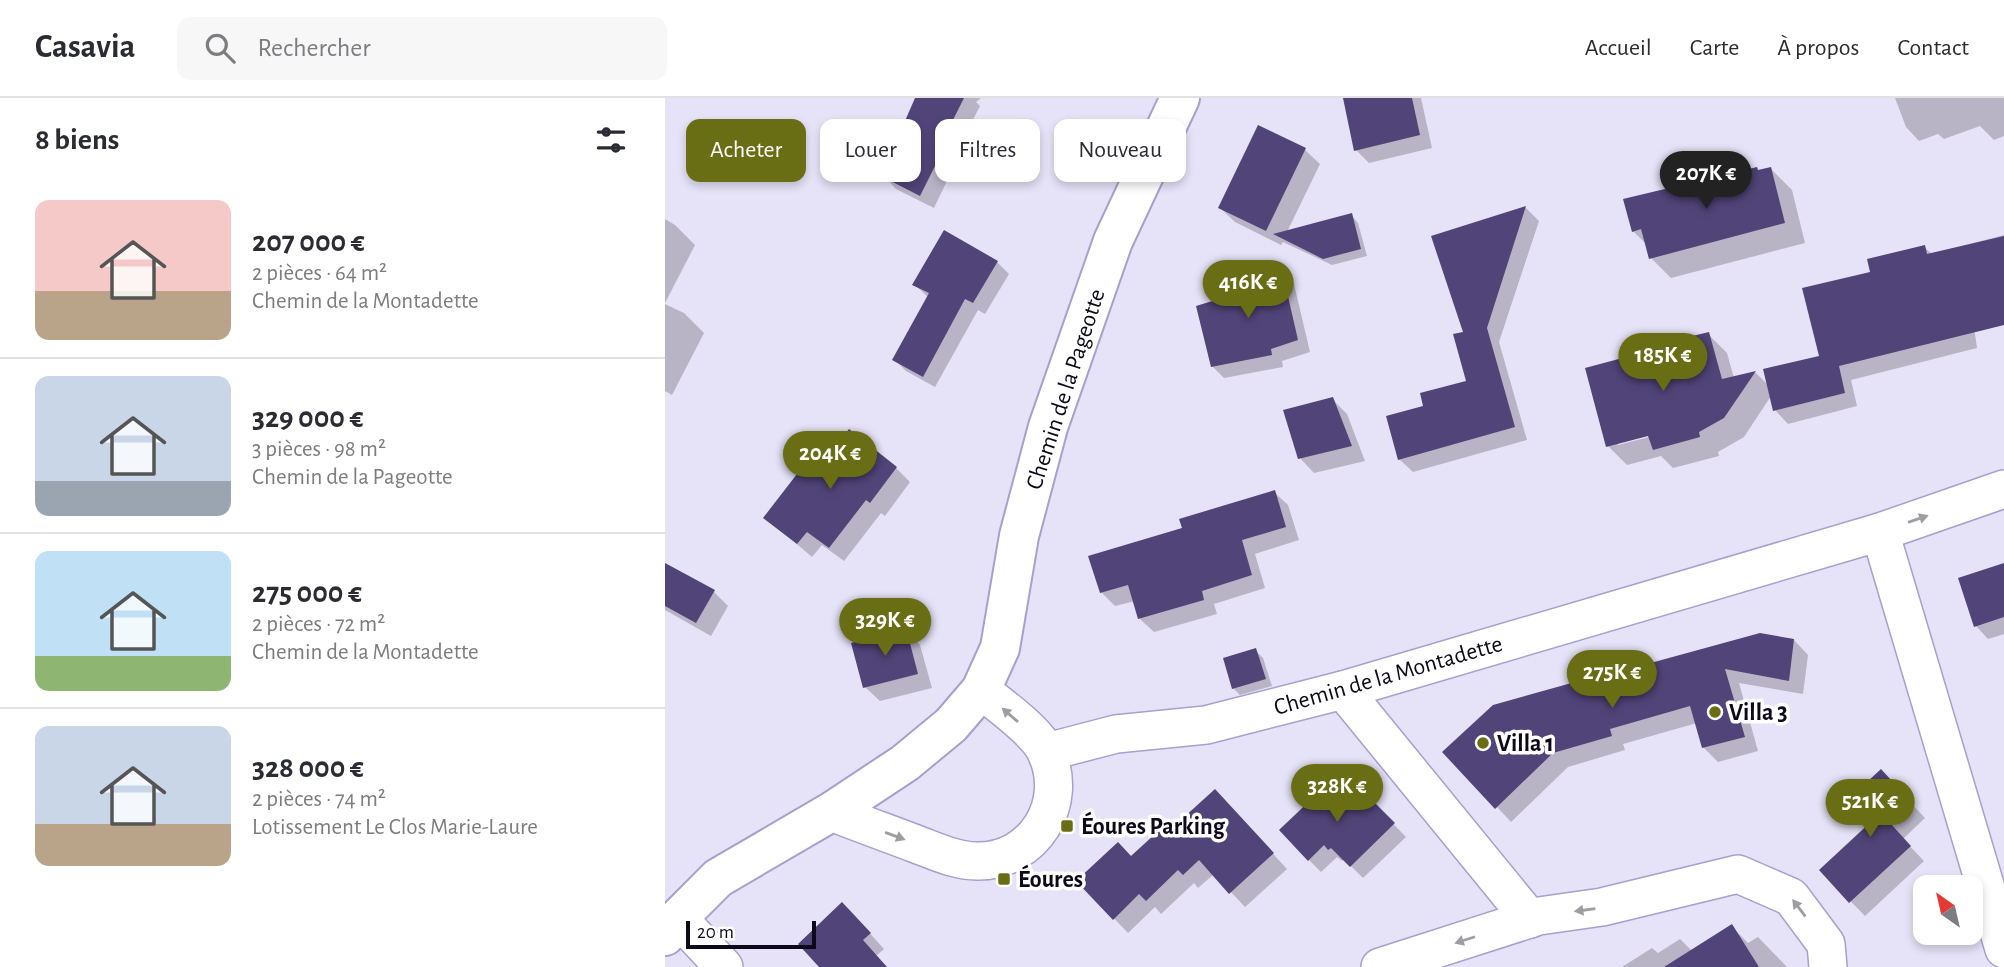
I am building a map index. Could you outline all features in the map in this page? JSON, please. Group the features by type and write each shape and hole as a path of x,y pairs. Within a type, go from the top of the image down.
{"street":[{"name":"Chemin de la Pageotte","path":"669,917 718,878 831,813 914,755 951,725 981,690 1000,648 1019,536 1048,428 1113,241 1180,98"},
{"name":"Chemin de la Montadette","path":"1047,752 1116,734 1206,725 1343,690 1880,532 2004,489"},
{"path":"1880,532 2004,949"},
{"path":"831,813 954,858 978,861 1002,858 1040,832 1050,815 1053,782 1047,752 1038,739 981,690"},
{"path":"1343,690 1530,919"},
{"path":"1380,967 1530,919 1602,907 1738,874 1791,897 1826,944 1828,967"},
{"path":"669,917 724,967"}],"building":[{"path":"915,98 964,98 954,119 935,119 935,166 920,196 893,182 921,182 921,119 906,119"},
{"path":"1343,98 1412,98 1420,135 1354,151"},
{"path":"1258,125 1306,148 1266,231 1218,208"},
{"path":"1757,167 1758,170 1771,167 1785,223 1649,259 1641,229 1632,232 1623,199"},
{"path":"1526,206 1487,328 1515,427 1398,460 1386,416 1423,406 1420,393 1466,381 1453,334 1463,332 1431,236"},
{"path":"1352,213 1361,249 1323,259 1273,234"},
{"path":"944,230 998,261 973,303 965,299 923,377 892,360 929,293 912,285"},
{"path":"2004,236 2004,325 1839,366 1845,393 1773,411 1763,369 1819,356 1802,288 1870,272 1867,259 1925,245 1927,254"},
{"path":"1282,270 1298,340 1271,349 1272,355 1211,367 1196,306 1232,295 1230,283"},
{"path":"1709,332 1722,379 1756,371 1724,418 1699,432 1700,437 1653,450 1648,436 1606,447 1585,368 1660,348 1659,344"},
{"path":"1333,397 1352,446 1298,459 1283,410"},
{"path":"849,429 897,467 870,503 866,500 829,548 807,532 797,544 763,518 814,452 825,460"},
{"path":"1275,490 1286,527 1242,540 1252,575 1202,591 1204,600 1138,619 1128,585 1100,593 1088,556 1182,528 1179,519"},
{"path":"665,563 715,590 696,623 665,606"},
{"path":"2004,563 2004,617 1974,627 1958,578"},
{"path":"906,628 918,674 863,688 851,643"},
{"path":"1760,633 1794,639 1789,681 1725,669 1745,737 1702,748 1690,706 1610,729 1612,736 1553,753 1495,809 1442,752 1493,705"},
{"path":"1256,648 1266,679 1232,689 1223,658"},
{"path":"1881,769 1912,803 1890,823 1911,846 1849,903 1819,870 1874,819 1852,796"},
{"path":"1337,775 1360,799 1366,794 1395,823 1350,867 1331,848 1328,850 1324,845 1308,861 1279,830"},
{"path":"1215,789 1274,853 1229,894 1199,860 1183,875 1178,870 1146,901 1139,894 1113,920 1076,881 1118,842 1131,856 1166,824 1171,829"},
{"path":"842,902 871,933 863,940 887,967 819,967 798,944"},
{"path":"1732,924 1759,967 1664,967"}],"place":[{"name":"Villa 3","path":"1715,712"},
{"name":"Villa 1","path":"1483,743"},
{"name":"Éoures Parking","path":"1067,826"},
{"name":"Éoures","path":"1004,879"}]}
